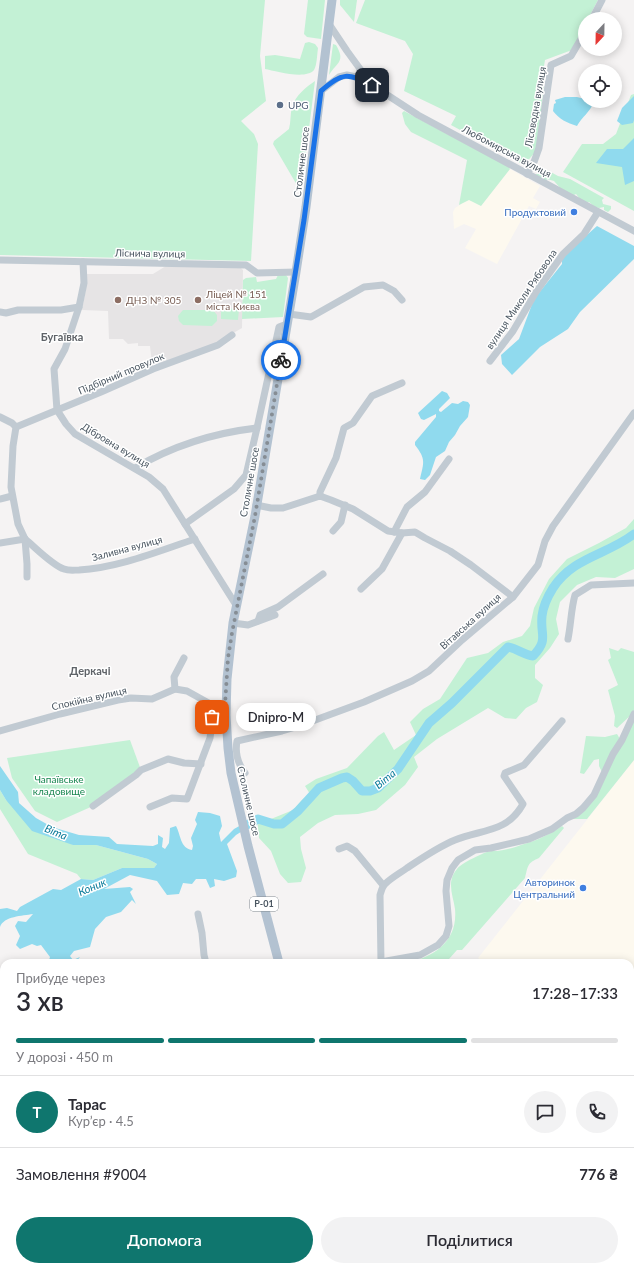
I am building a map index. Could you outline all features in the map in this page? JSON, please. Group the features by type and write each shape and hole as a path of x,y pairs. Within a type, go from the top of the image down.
{"main road":[{"name":"Столичне шосе","path":"278,959 248,846 231,773 225,705 228,658 233,623 256,505 306,208 332,0"}],"street":[{"path":"596,12 602,0"},
{"name":"Любомирська вулиця","path":"329,24 347,52 372,85"},
{"name":"Лісоводна вулиця","path":"527,174 534,162 539,148 551,65 571,56 578,44"},
{"name":"Любомирська вулиця","path":"321,91 339,77 347,75 356,77 372,85 418,115 634,231"},
{"name":"вулиця Миколи Рябовола","path":"490,361 513,331 536,292 563,254 584,234 598,212"},
{"name":"Ліснича вулиця","path":"0,260 246,265 257,274 296,272"},
{"path":"57,410 54,369 65,349 79,307 84,283 83,262"},
{"path":"289,314 311,317 364,287 383,285 394,291 402,300"},
{"path":"0,312 6,313 18,310 61,310 79,307"},
{"path":"185,524 234,489 246,475 279,327 287,324"},
{"name":"Підбірний провулок","path":"16,427 153,368 218,345 232,335"},
{"path":"320,496 320,492 336,458 344,428 353,423 372,396 402,383"},
{"name":"Дібровна вулиця","path":"57,410 66,424 76,434 135,468 163,489 236,605"},
{"name":"Вітавська вулиця","path":"245,773 240,766 236,748 237,741 300,726 364,702 412,681 429,671 513,596 538,564 545,541 553,526 634,413"},
{"path":"0,417 12,423 16,427 11,478 12,496 18,524 25,539 27,576"},
{"path":"135,468 152,458 197,439 233,431 257,428"},
{"path":"394,532 407,507 425,492 448,459"},
{"path":"0,499 12,496"},
{"path":"256,505 271,508 284,508 320,496 345,505 388,531 402,533 414,532 450,551 513,596"},
{"path":"333,531 341,522 345,505"},
{"path":"361,589 382,569 402,533"},
{"path":"0,544 25,539"},
{"name":"Заливна вулиця","path":"25,539 56,565 70,570 113,565 195,539"},
{"path":"258,621 260,615 278,607 323,574"},
{"path":"568,639 575,595 591,586 634,583"},
{"path":"233,623 248,625 274,615"},
{"path":"184,658 174,677 175,689 187,691 214,706 225,705"},
{"name":"Спокійна вулиця","path":"0,731 118,700 131,698 152,699 175,689"},
{"path":"150,807 172,798 187,799 210,738 214,706"},
{"path":"398,959 420,955 438,945 446,936 449,926 446,891 447,880 452,868 458,860 475,850 491,848 529,839 552,829 567,818 576,814 594,795 634,714"},
{"path":"381,959 380,895 383,885 431,852 454,840 494,829 506,823 514,816 523,804 504,776 505,773 524,765 562,721"},
{"path":"93,806 141,770 163,760 168,759 184,763 201,764"},
{"path":"339,849 347,846 355,851 383,885"},
{"path":"198,914 205,959"}],"shaded area":[{"path":"510,169 540,186 533,198 540,202 536,209 529,206 497,264 465,248 476,229 464,224 454,229 453,212 455,208 469,199 481,206"},
{"name":"Ліцей № 151 міста Києва","path":"166,266 240,267 243,270 242,328 216,343 166,361 152,364 150,346 138,346 138,343 128,344 123,339 109,339 108,311 82,310 86,289 85,274 153,274"},
{"name":"Авторинок Центральний","path":"634,760 634,959 478,958"}],"green space":[{"path":"0,0 265,0 260,56 266,101 241,121 254,134 258,144 251,261 0,255"},
{"path":"308,0 325,0 321,39 307,37 304,34"},
{"path":"340,0 357,0 354,22 340,5"},
{"path":"365,0 598,0 592,12 578,12 578,38 572,50 545,60 543,72 545,74 537,150 524,165 451,125 456,116 404,91 413,54 405,41 356,23"},
{"path":"309,42 315,44 318,48 315,68 310,73 298,75 265,69 265,56 275,55 300,59 305,43"},
{"path":"333,44 336,45 339,51 340,59 329,75"},
{"path":"315,81 301,192 273,144 274,141 289,129 293,103 305,89"},
{"path":"634,94 634,211 563,172 582,144 603,144 616,134 631,95"},
{"path":"404,111 509,167 510,169 481,206 469,200 459,205 467,160 411,132 405,124 402,113"},
{"path":"539,170 547,170 558,176 570,179 604,198 602,200 603,204 611,206 611,209 608,212 604,210 604,207 595,207 589,202 586,203 580,199 576,194 572,196 562,190 554,181 547,179 546,182 535,174 538,174"},
{"path":"278,275 286,275 288,278 283,317 242,319 243,280 246,278 256,277 257,282 276,279"},
{"path":"221,308 239,309 238,320 221,319"},
{"path":"183,310 213,310 217,315 217,321 212,326 183,325 179,321 178,316"},
{"path":"634,519 634,569 615,578 596,577 577,585 560,602 556,619 559,634 550,648 535,665 535,678 543,685 537,702 526,708 516,719 505,718 488,708 437,739 414,757 418,767 405,785 376,810 358,814 335,815 318,823 300,837 301,849 306,868 301,882 288,883 280,874 271,851 259,838 257,816 271,819 293,810 310,794 305,786 316,779 347,768 378,736 384,732 394,750 416,735 410,722 423,709 440,699 467,658 488,653 503,642 522,636 530,626 534,608 549,579 567,559 626,528"},
{"path":"609,648 618,651 621,648 634,652 634,710 631,715 617,728 614,726 615,716 608,690 618,685 608,660 611,658"},
{"path":"634,718 634,760 587,819 569,819 581,812"},
{"path":"617,734 620,739 602,772 599,766 599,759 594,760 584,774 580,773 586,736 605,737"},
{"name":"Чапаївське кладовище","path":"130,740 141,770 93,806 57,822 35,811 12,778 7,758"},
{"path":"0,790 6,800 73,845 96,845 148,859 157,864 154,868 122,868 93,880 81,879 77,874 28,854 0,809"},
{"path":"562,826 564,828 539,858 529,865 525,878 462,950 457,950 449,959 420,959 436,951 443,945 453,930 455,909 451,884 454,874 459,867 484,853 507,849 553,832"}],"water":[{"path":"634,96 633,123 622,125 617,121 622,108"},
{"path":"565,97 577,97 578,108 591,108 577,126 570,124 553,111 554,104 556,103 555,100"},
{"path":"634,138 634,181 625,185 622,167 596,163 607,149 623,149"},
{"path":"597,226 634,246 634,259 580,312 568,329 540,347 512,375 502,364 501,355 519,339 534,299 562,264 562,257"},
{"path":"442,391 447,393 450,398 439,409 439,411 441,412 452,403 458,404 463,401 468,402 470,405 468,417 449,442 445,451 436,457 430,475 425,480 420,479 423,461 415,442 436,417 436,414 424,420 421,419 418,413"},
{"name":"Коник","path":"0,766 18,792 19,803 36,818 52,827 79,835 109,837 117,844 153,846 158,844 158,835 163,838 162,847 165,849 169,843 170,828 176,826 181,841 185,847 192,850 193,846 191,838 197,824 195,820 198,812 220,816 222,826 219,833 221,842 234,829 257,816 257,822 236,835 227,844 237,871 236,877 224,881 214,879 215,886 210,888 206,879 196,879 192,884 183,883 179,894 167,895 157,881 130,875 104,889 130,887 133,889 130,892 136,904 132,900 121,912 106,917 95,929 90,947 74,951 70,956 72,959 49,959 50,957 41,945 37,946 32,944 20,949 16,945 20,936 15,926 18,921 26,922 33,914 9,919 2,923 0,927 0,909 7,908 17,911 20,907 53,889 61,890 81,879 93,880 122,868 154,868 157,864 148,859 96,845 73,845 32,831 6,800 0,790"}],"waterway":[{"name":"Віта","path":"247,825 258,819 274,824 282,824 298,811 319,788 342,778 347,777 362,791 370,791 378,788 398,769 429,723 452,703 508,647 533,656 541,645 543,637 542,616 545,605 553,588 570,569 624,541 634,534"}],"way so far":[{"path":"212,717 214,706 225,705 228,658 236,605 255,516 281,360"}],"place":[{"name":"UPG","path":"280,105"},
{"name":"Продуктовий","path":"574,212"},
{"name":"ДНЗ № 305","path":"118,300"},
{"name":"Ліцей № 151 міста Києва","path":"198,300"},
{"name":"Dnipro-M","path":"212,717"},
{"name":"Авторинок Центральний","path":"583,888"}],"district":[{"name":"Бугаївка","path":"62,337"},
{"name":"Деркачі","path":"90,671"}],"route":[{"path":"281,360 304,220 321,91 329,83 339,77 347,75 356,77 372,85"}]}
